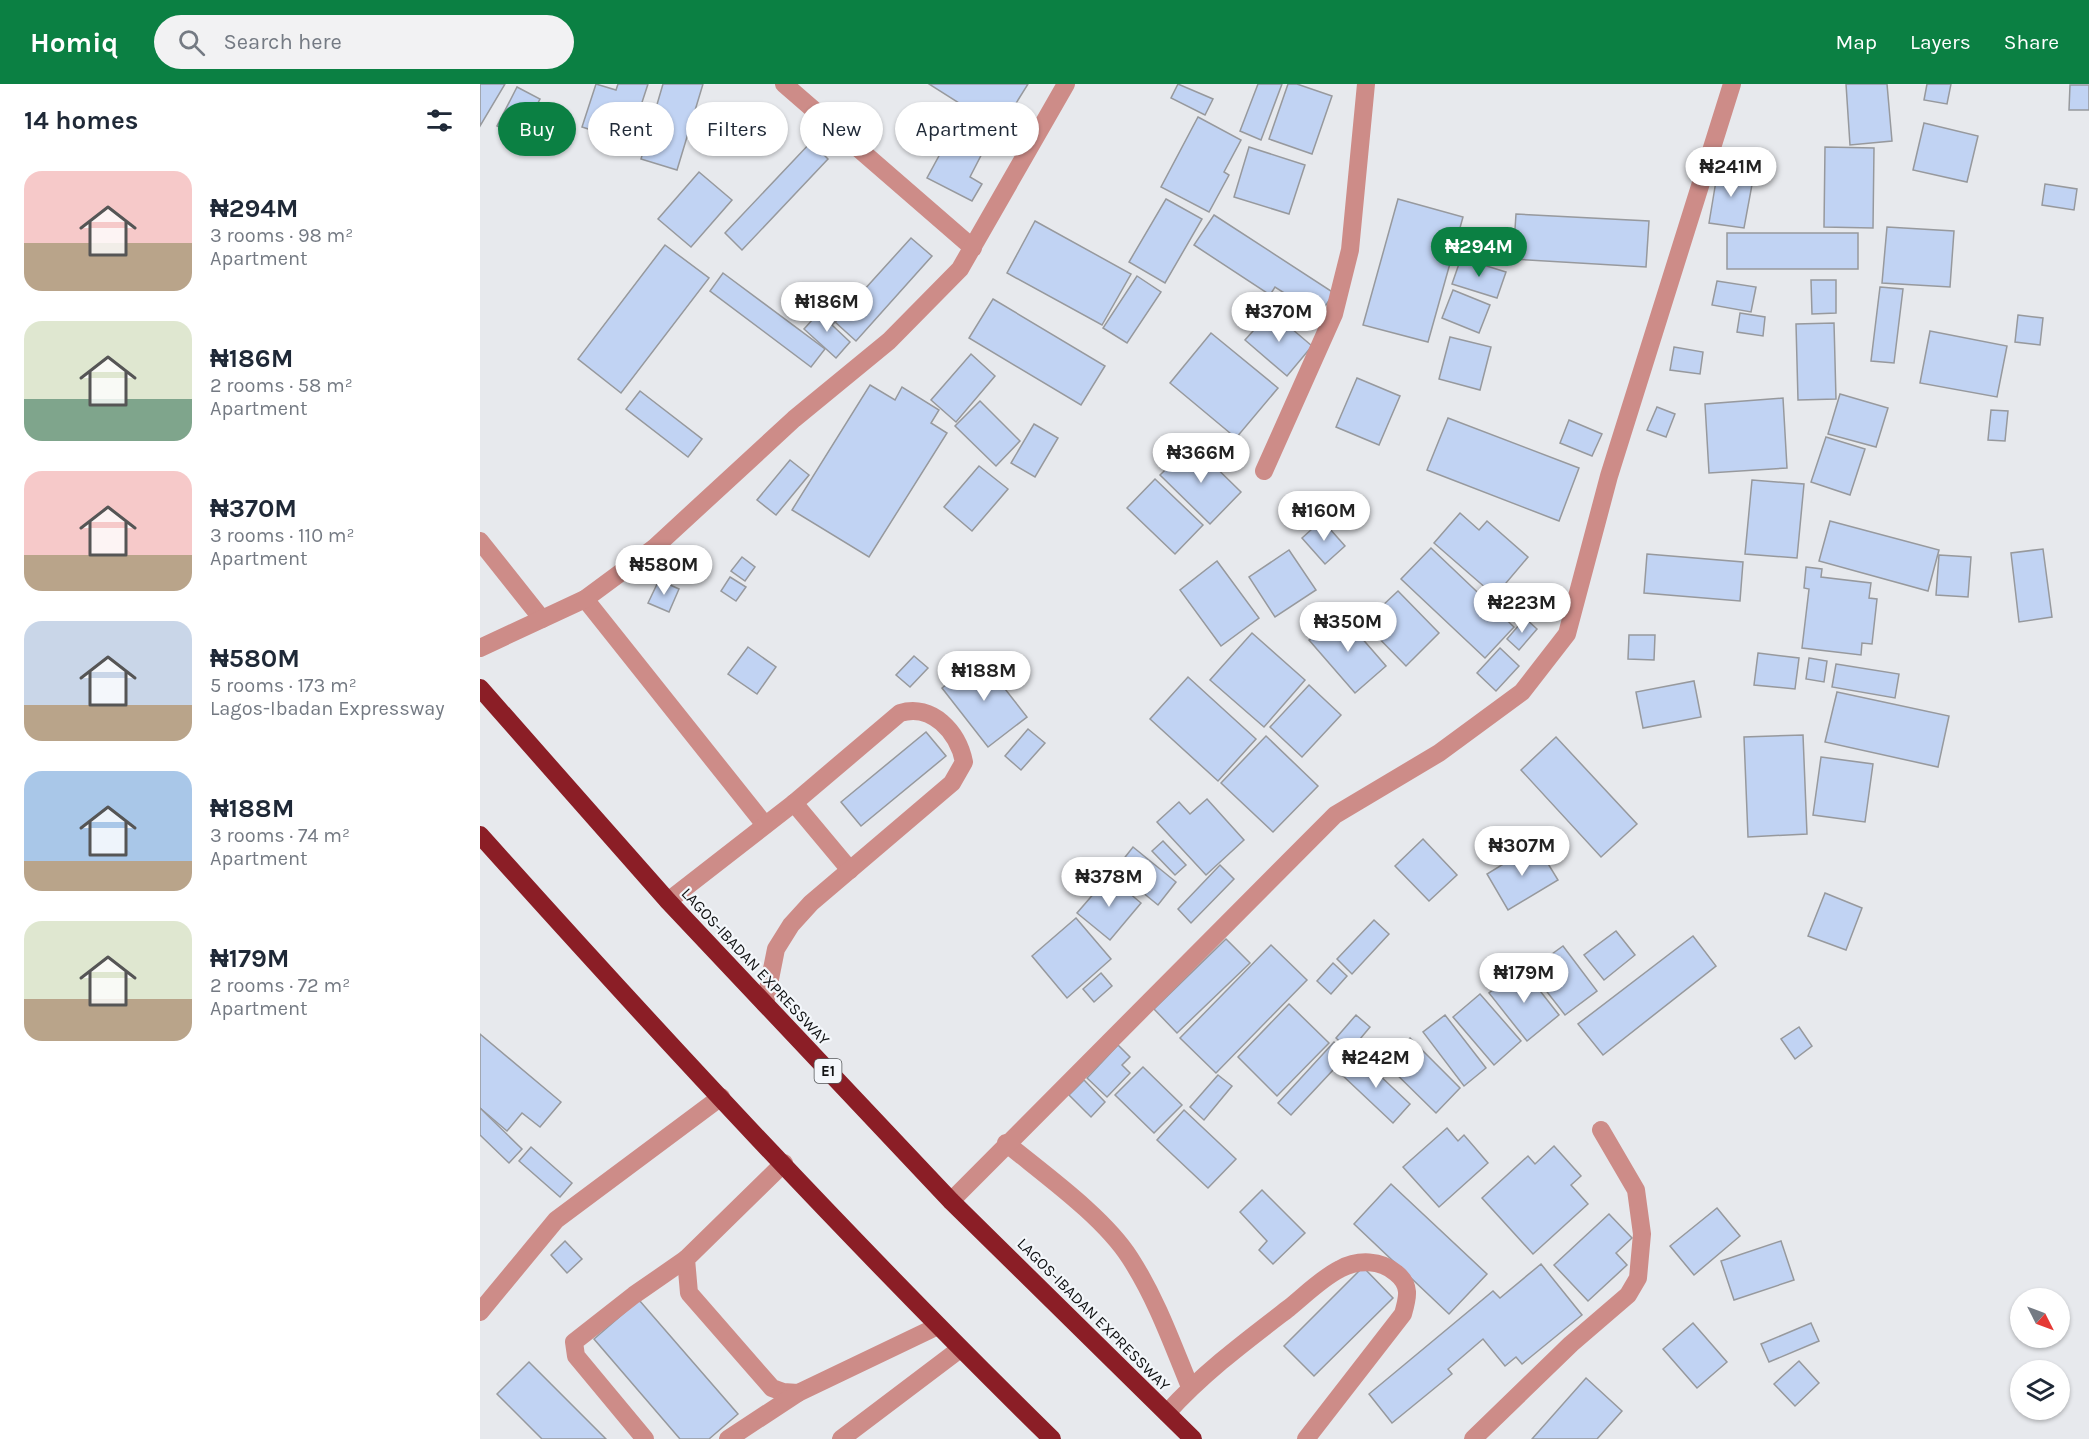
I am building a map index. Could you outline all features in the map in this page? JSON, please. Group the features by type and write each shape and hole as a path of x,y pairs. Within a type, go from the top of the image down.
{"highway":[{"name":"LAGOS-IBADAN EXPRESSWAY","path":"480,688 668,901 951,1201 1193,1439"},
{"path":"480,835 721,1097 960,1349 1052,1439"}],"street":[{"path":"784,84 973,248"},
{"path":"480,648 585,599 654,548 794,419 889,341 960,269 1066,84"},
{"path":"1264,471 1334,314 1350,250 1366,84"},
{"path":"951,1201 1006,1143 1335,815 1439,753 1522,693 1567,634 1609,476 1732,84"},
{"path":"480,541 542,619"},
{"path":"585,599 765,825"},
{"path":"668,901 794,803 900,713 914,709 927,711 947,728 961,746 964,762 952,783 811,903 791,925 776,949 765,1004"},
{"path":"794,803 850,870"},
{"path":"480,1312 556,1220 721,1097"},
{"path":"1473,1439 1571,1344 1628,1295 1638,1278 1642,1234 1636,1190 1601,1130"},
{"path":"1006,1143 1085,1208 1130,1257 1160,1312 1190,1387"},
{"path":"645,1439 576,1356 574,1342 634,1294 686,1259 784,1163"},
{"path":"686,1259 688,1293 772,1388 798,1393"},
{"path":"1167,1413 1190,1387 1340,1268 1368,1261 1390,1268 1403,1279 1408,1290 1403,1314 1306,1439"},
{"path":"728,1439 798,1393 938,1326"},
{"path":"841,1439 960,1349"}],"building":[{"path":"480,84 505,84 480,126"},
{"path":"596,84 616,90 618,84 648,84 642,102 590,102"},
{"path":"663,84 703,84 698,102 686,102 686,140 677,170 641,159 642,156 674,156 674,102 658,102"},
{"path":"929,84 1028,84 1017,102 957,102"},
{"path":"1178,84 1213,99 1205,115 1171,98"},
{"path":"1258,84 1282,84 1261,140 1240,131"},
{"path":"1288,84 1297,84 1332,96 1312,154 1269,139"},
{"path":"1846,84 1887,84 1892,141 1850,145"},
{"path":"1927,84 1951,84 1947,104 1924,100"},
{"path":"2070,85 2089,85 2089,110 2069,110"},
{"path":"517,87 540,99 538,102 509,102"},
{"path":"588,109 588,129 582,127"},
{"path":"1198,117 1241,140 1224,172 1229,175 1209,212 1161,187"},
{"path":"1924,123 1978,136 1967,182 1913,170"},
{"path":"1249,147 1305,165 1289,214 1234,197"},
{"path":"1825,147 1874,148 1873,228 1824,227"},
{"path":"800,154 800,156 825,156 828,159 742,250 725,233"},
{"path":"939,156 981,156 970,177 982,184 972,201 927,178"},
{"path":"1718,169 1754,174 1744,228 1709,223"},
{"path":"699,172 732,200 691,247 658,219"},
{"path":"2045,184 2077,189 2074,210 2042,205"},
{"path":"1166,199 1202,219 1165,283 1129,262"},
{"path":"1398,199 1463,217 1428,342 1363,325"},
{"path":"1516,214 1649,221 1646,267 1513,259"},
{"path":"1214,215 1334,293 1314,323 1294,311 1300,303 1275,287 1270,295 1194,245"},
{"path":"1035,221 1131,274 1102,325 1007,273"},
{"path":"1887,227 1954,231 1950,287 1882,283"},
{"path":"1727,233 1858,233 1858,269 1727,269"},
{"path":"911,238 932,256 856,341 835,322"},
{"path":"665,245 709,278 621,393 578,359"},
{"path":"1461,258 1506,272 1497,298 1452,284"},
{"path":"723,273 825,349 811,367 710,291"},
{"path":"1137,276 1161,292 1127,343 1103,328"},
{"path":"1811,280 1836,280 1836,313 1812,314"},
{"path":"1717,281 1756,287 1751,312 1712,305"},
{"path":"1880,287 1903,289 1894,363 1871,361"},
{"path":"1453,290 1490,305 1479,333 1442,318"},
{"path":"993,299 1105,366 1081,405 969,338"},
{"path":"823,308 837,320 832,325 850,342 836,358 804,329"},
{"path":"1271,311 1312,346 1287,376 1245,340"},
{"path":"1740,313 1765,317 1763,336 1737,332"},
{"path":"2018,315 2043,318 2040,345 2015,342"},
{"path":"1834,323 1836,399 1798,400 1796,324"},
{"path":"1930,331 2007,346 1997,397 1920,383"},
{"path":"1211,333 1278,388 1236,438 1170,383"},
{"path":"1450,337 1491,347 1480,390 1439,379"},
{"path":"1674,347 1703,352 1700,374 1670,370"},
{"path":"971,354 995,376 956,422 931,400"},
{"path":"1357,378 1400,396 1379,445 1336,427"},
{"path":"870,385 895,400 902,387 939,410 931,423 947,433 869,557 792,510"},
{"path":"640,391 702,439 688,457 626,409"},
{"path":"1840,394 1888,408 1876,447 1828,434"},
{"path":"1783,398 1787,468 1709,473 1705,404"},
{"path":"980,401 1020,441 996,466 955,426"},
{"path":"1657,407 1675,414 1666,437 1647,430"},
{"path":"1991,410 2008,411 2005,441 1988,440"},
{"path":"1448,418 1579,468 1559,521 1427,470"},
{"path":"1569,420 1602,434 1592,456 1560,443"},
{"path":"1034,424 1058,438 1035,477 1011,463"},
{"path":"1826,437 1865,449 1850,495 1811,482"},
{"path":"1192,444 1241,492 1210,524 1160,475"},
{"path":"790,460 809,475 776,515 757,500"},
{"path":"979,466 1008,489 972,531 944,507"},
{"path":"1155,479 1203,525 1175,554 1127,508"},
{"path":"1752,480 1804,484 1797,558 1745,554"},
{"path":"1460,513 1479,530 1487,521 1528,557 1495,596 1434,543"},
{"path":"1322,520 1345,546 1325,564 1302,538"},
{"path":"1830,521 1939,550 1928,591 1819,561"},
{"path":"1431,548 1514,627 1485,658 1401,579"},
{"path":"2043,549 2052,617 2019,622 2011,553"},
{"path":"1289,550 1316,590 1275,617 1249,577"},
{"path":"1647,554 1743,562 1740,601 1644,593"},
{"path":"1939,555 1971,557 1968,597 1936,595"},
{"path":"742,557 755,567 745,581 731,571"},
{"path":"1217,561 1259,618 1221,646 1180,590"},
{"path":"1806,567 1822,569 1821,577 1871,583 1869,598 1877,599 1872,644 1862,643 1861,655 1802,648 1809,589 1804,588"},
{"path":"730,577 746,587 736,601 721,591"},
{"path":"659,580 679,589 669,612 648,603"},
{"path":"1398,591 1439,633 1406,666 1364,623"},
{"path":"1340,613 1386,666 1355,693 1309,640"},
{"path":"1525,618 1537,629 1519,650 1507,639"},
{"path":"1252,633 1305,680 1264,727 1210,680"},
{"path":"1629,635 1655,635 1654,660 1628,659"},
{"path":"748,647 776,667 757,694 728,674"},
{"path":"1500,648 1519,666 1496,691 1477,673"},
{"path":"1758,653 1799,658 1795,689 1754,685"},
{"path":"914,656 928,668 910,687 896,675"},
{"path":"980,657 1027,717 988,747 942,688"},
{"path":"1809,658 1827,661 1824,682 1806,679"},
{"path":"1836,664 1899,674 1895,698 1832,687"},
{"path":"1188,677 1256,739 1218,781 1150,719"},
{"path":"1694,681 1701,717 1643,728 1636,692"},
{"path":"1309,685 1341,715 1302,757 1270,727"},
{"path":"1837,692 1949,716 1938,767 1825,742"},
{"path":"1028,729 1045,743 1021,770 1005,756"},
{"path":"926,732 946,756 861,826 841,802"},
{"path":"1803,735 1807,834 1748,837 1744,737"},
{"path":"1266,736 1318,786 1273,832 1221,783"},
{"path":"1556,737 1637,824 1601,857 1521,770"},
{"path":"1821,757 1873,764 1865,822 1813,815"},
{"path":"1207,799 1244,840 1206,875 1157,822 1179,802 1190,814"},
{"path":"1423,839 1457,875 1429,901 1395,866"},
{"path":"1163,841 1186,865 1175,875 1152,851"},
{"path":"1536,844 1558,880 1508,910 1487,874"},
{"path":"1133,847 1176,882 1158,905 1115,870"},
{"path":"1220,865 1234,879 1191,923 1178,909"},
{"path":"1109,876 1141,903 1110,940 1077,913"},
{"path":"1825,893 1862,908 1846,950 1808,936"},
{"path":"1076,918 1111,959 1067,998 1032,956"},
{"path":"1374,920 1389,934 1352,974 1337,959"},
{"path":"1616,931 1635,955 1604,980 1584,955"},
{"path":"1693,936 1716,966 1603,1055 1578,1024"},
{"path":"1226,939 1250,963 1177,1033 1154,1009"},
{"path":"1271,945 1307,980 1216,1073 1180,1038"},
{"path":"1563,946 1597,991 1565,1015 1530,970"},
{"path":"1333,963 1347,976 1331,994 1317,981"},
{"path":"1522,968 1559,1015 1527,1041 1489,993"},
{"path":"1101,973 1112,986 1094,1002 1083,989"},
{"path":"1480,994 1521,1041 1494,1065 1453,1017"},
{"path":"1289,1004 1329,1043 1277,1096 1238,1057"},
{"path":"1356,1015 1370,1027 1350,1051 1336,1038"},
{"path":"1445,1015 1486,1068 1464,1086 1423,1032"},
{"path":"1799,1027 1812,1046 1795,1059 1781,1039"},
{"path":"480,1034 561,1102 540,1127 522,1113 507,1131 480,1108"},
{"path":"1410,1038 1460,1088 1436,1113 1385,1063"},
{"path":"1334,1042 1348,1054 1291,1115 1278,1103"},
{"path":"1118,1045 1130,1057 1122,1065 1130,1073 1107,1097 1087,1078"},
{"path":"1359,1056 1410,1104 1393,1123 1341,1074"},
{"path":"1143,1067 1182,1105 1154,1133 1115,1095"},
{"path":"1218,1075 1232,1086 1204,1120 1190,1107"},
{"path":"1084,1080 1105,1102 1091,1117 1069,1095"},
{"path":"480,1108 522,1149 509,1163 480,1135"},
{"path":"1184,1110 1236,1159 1208,1188 1157,1140"},
{"path":"1447,1128 1458,1141 1464,1135 1488,1163 1439,1207 1403,1167"},
{"path":"1554,1146 1581,1176 1571,1185 1588,1204 1533,1254 1482,1198 1528,1156 1535,1164"},
{"path":"531,1147 572,1183 560,1197 519,1161"},
{"path":"1391,1184 1487,1274 1449,1314 1354,1224"},
{"path":"1262,1190 1305,1233 1273,1264 1259,1250 1267,1241 1240,1212"},
{"path":"1717,1208 1740,1236 1694,1275 1670,1246"},
{"path":"1609,1214 1632,1238 1616,1253 1627,1265 1588,1301 1554,1265"},
{"path":"565,1241 582,1259 567,1273 551,1255"},
{"path":"1781,1241 1794,1280 1734,1300 1721,1261"},
{"path":"1541,1264 1582,1315 1522,1364 1516,1357 1505,1366 1483,1339 1448,1369 1452,1374 1392,1423 1369,1394 1493,1291 1500,1298"},
{"path":"1363,1267 1393,1298 1314,1376 1284,1346"},
{"path":"639,1300 738,1414 709,1439 680,1439 594,1339"},
{"path":"1693,1323 1727,1362 1697,1388 1663,1349"},
{"path":"1811,1323 1819,1341 1769,1362 1761,1344"},
{"path":"1799,1361 1819,1383 1795,1406 1774,1384"},
{"path":"529,1362 606,1439 542,1439 497,1394"},
{"path":"1586,1378 1622,1411 1597,1439 1532,1439"}]}
